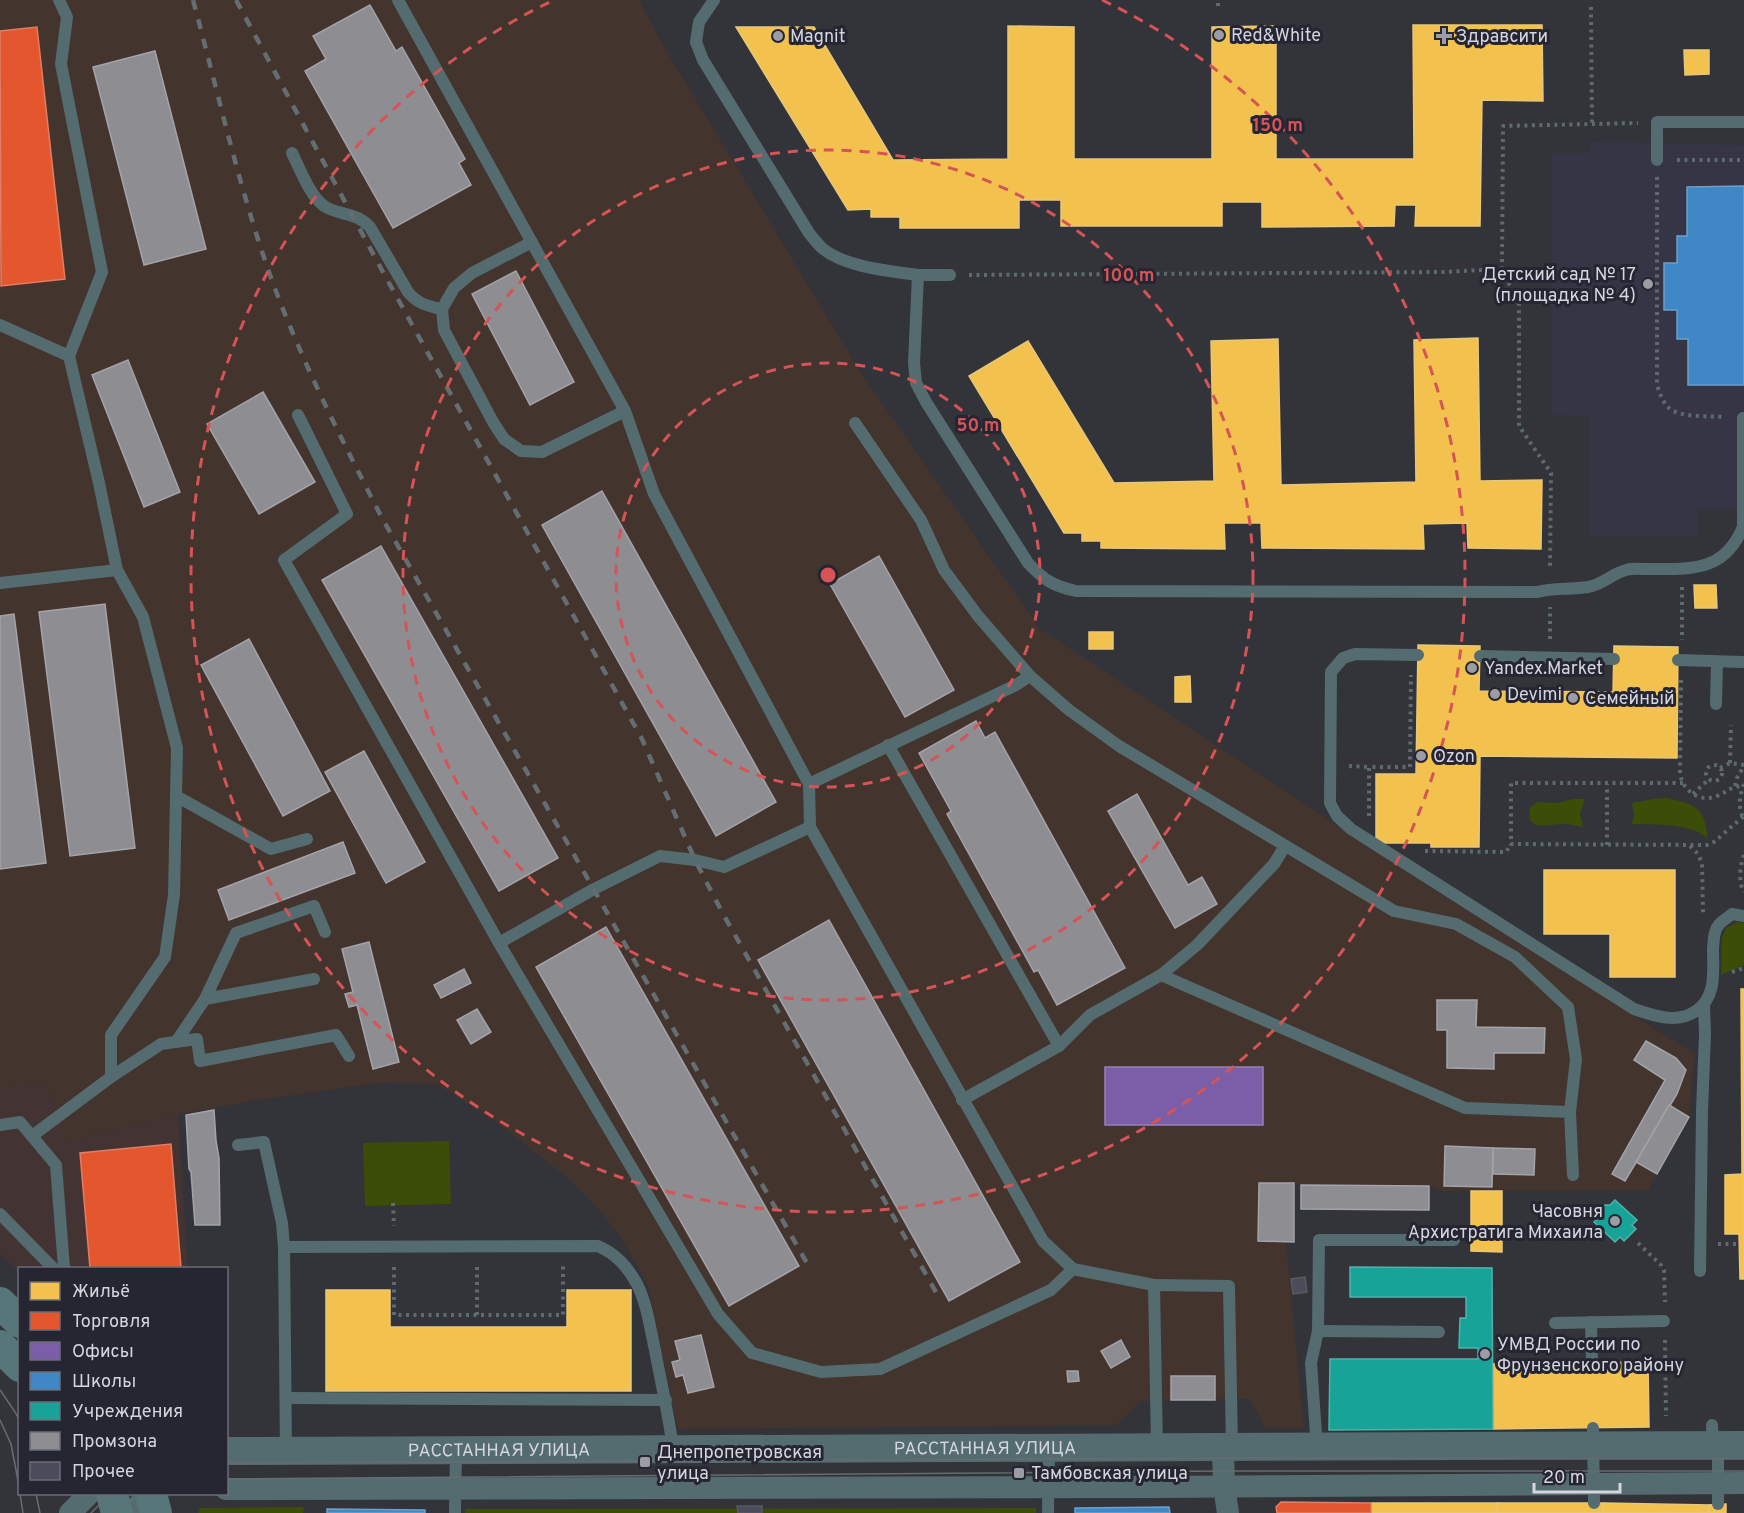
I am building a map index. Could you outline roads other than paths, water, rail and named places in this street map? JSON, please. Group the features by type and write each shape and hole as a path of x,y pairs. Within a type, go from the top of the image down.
{"main road":[{"path":"0,1303 18,1320"},
{"path":"0,1346 18,1364"},
{"path":"112,1495 117,1513"},
{"path":"149,1495 156,1513"}],"street":[{"name":"РАССТАННАЯ УЛИЦА","path":"228,1451 1317,1448 1593,1437 1722,1440"},
{"path":"1228,1448 1224,1486 1228,1513"},
{"path":"228,1489 1224,1486 1718,1494 1744,1483"},
{"path":"70,1513 88,1495"},
{"path":"133,1513 148,1495"}],"lane":[{"path":"59,0 67,17 61,64 102,272 69,356 117,570 143,617 177,748 174,895 165,957 111,1035 111,1077"},
{"path":"398,0 625,411 654,494 809,784 810,828 1043,1240 1073,1269 1154,1285 1229,1286 1228,1448"},
{"path":"714,0 699,22 696,42 703,60 809,233 823,249 847,261 880,270 918,275 950,275"},
{"path":"1657,160 1657,122 1744,122"},
{"path":"292,153 311,190 324,205 362,219 370,227 415,301 442,309"},
{"path":"532,242 472,273 454,288 442,309 444,330 493,422 504,439 521,451 542,452 625,411"},
{"path":"918,275 914,363 916,383 1028,563 1042,577 1058,587 1076,591 1537,592 1550,588 1590,587 1627,569 1699,568 1712,563 1737,540 1743,526 1743,418"},
{"path":"0,325 69,356"},
{"path":"298,415 347,514 284,560 499,943 718,1314 752,1353 821,1372 880,1368 1051,1290 1073,1269"},
{"path":"855,423 921,520 944,570 978,616 1030,676 1069,710 1119,746 1394,911 1456,924 1515,957 1568,1007 1576,1059 1570,1112 1573,1175"},
{"path":"0,583 117,570"},
{"path":"1414,655 1355,654 1343,658 1331,672 1330,802 1337,816 1351,829 1634,1009 1667,1018 1687,1017 1704,1006"},
{"path":"1480,656 1614,659"},
{"path":"1680,660 1744,663"},
{"path":"1716,704 1717,662"},
{"path":"809,784 1016,685 1030,676"},
{"path":"888,745 1059,1046"},
{"path":"176,796 271,849 307,839"},
{"path":"499,943 594,889 660,856 695,860 724,867 810,828"},
{"path":"962,1100 1059,1046 1090,1016 1161,975 1204,937 1274,864 1285,846"},
{"path":"176,1042 206,999 236,933 314,906 325,932"},
{"path":"1700,1271 1702,1111 1706,1034 1704,1006 1712,989 1714,935 1718,925 1732,914 1744,916"},
{"path":"1161,975 1465,1108 1570,1112"},
{"path":"206,999 314,978"},
{"path":"32,1136 111,1077 161,1044 197,1039 200,1061 336,1035 350,1056"},
{"path":"0,1125 20,1122 56,1165 64,1267"},
{"path":"238,1145 264,1142 282,1223 286,1451"},
{"path":"0,1214 51,1267"},
{"path":"1317,1448 1311,1364 1318,1331 1319,1240 1454,1240"},
{"path":"284,1247 598,1246 610,1252 627,1269 645,1303 666,1400 673,1450"},
{"path":"1154,1285 1157,1448"},
{"path":"1555,1323 1664,1321"},
{"path":"1591,1322 1592,1362"},
{"path":"1318,1331 1439,1332"},
{"path":"286,1398 666,1400"},
{"path":"1593,1437 1594,1493"},
{"path":"1718,1494 1722,1440"},
{"path":"1048,1513 1049,1449"},
{"path":"455,1513 456,1450"}],"tram line":[{"path":"0,1390 18,1417"},
{"path":"0,1420 11,1444 18,1481"},
{"path":"228,1463 1297,1458 1744,1459"},
{"path":"228,1479 1224,1471 1744,1471"},
{"path":"20,1495 23,1513"},
{"path":"36,1495 40,1513"},
{"path":"91,1513 109,1495"},
{"path":"114,1513 140,1495"}],"railway":[{"path":"193,0 240,180 262,251 311,375 382,518 808,1265"},
{"path":"236,0 384,274 642,739 695,860 722,912 937,1294"}],"place":[{"name":"Red&White","path":"1219,35"},
{"name":"Magnit","path":"778,36"},
{"name":"Здравсити","path":"1444,36"},
{"name":"Детский сад № 17 (площадка № 4)","path":"1648,284"},
{"name":"Yandex.Market","path":"1472,668"},
{"name":"Devimi","path":"1495,694"},
{"name":"Семейный","path":"1573,698"},
{"name":"Ozon","path":"1421,756"},
{"name":"Часовня Архистратига Михаила","path":"1615,1221"},
{"name":"УМВД России по Фрунзенского району","path":"1485,1354"},
{"name":"Днепропетровская улица","path":"645,1462"},
{"name":"Тамбовская улица","path":"1019,1473"}]}
